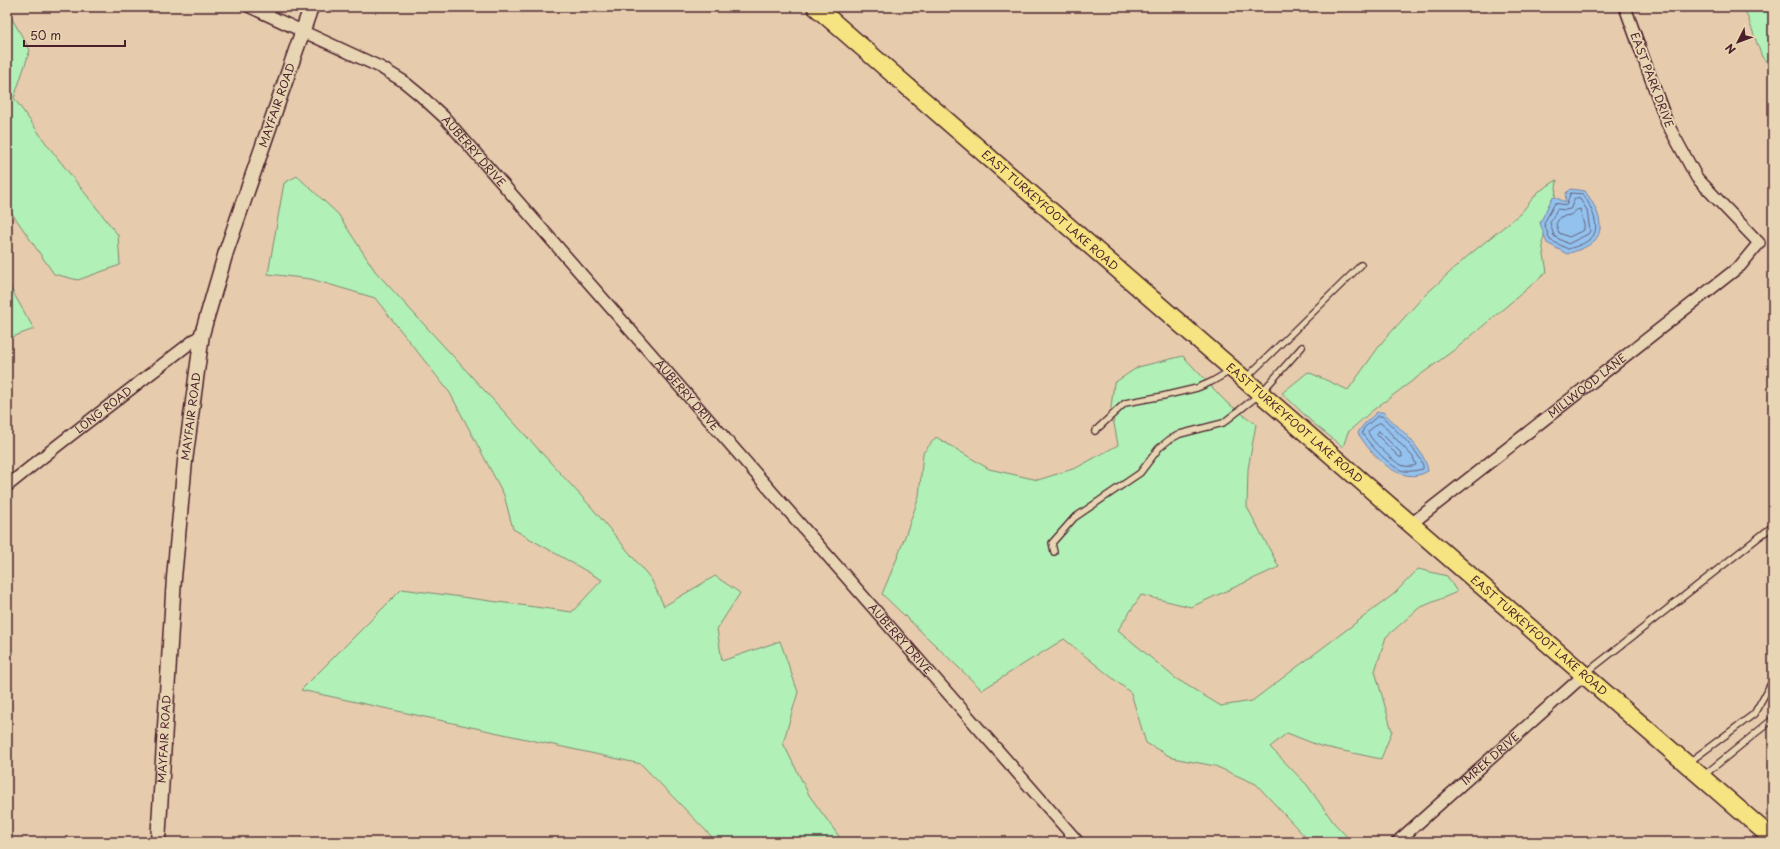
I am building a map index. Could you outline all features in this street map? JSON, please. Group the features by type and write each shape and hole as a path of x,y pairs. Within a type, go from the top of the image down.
{"main road":[{"name":"EAST TURKEYFOOT LAKE ROAD","path":"816,7 1773,840"}],"street":[{"name":"AUBERRY DRIVE","path":"250,7 380,67 415,90 444,118 1078,842"},
{"name":"MAYFAIR ROAD","path":"158,842 174,578 185,461 202,334 226,252 311,7"},
{"name":"EAST PARK DRIVE","path":"1624,7 1666,123 1697,178 1759,243"},
{"name":"MILLWOOD LANE","path":"1411,524 1740,266 1759,243"},
{"name":"LONG ROAD","path":"7,486 202,334"},
{"name":"IMREK DRIVE","path":"1397,842 1584,675"}],"lane":[{"path":"1095,431 1125,403 1197,388 1211,382 1238,375 1361,265"},
{"path":"1054,552 1052,543 1074,518 1140,472 1159,448 1180,434 1223,424 1260,394 1302,347"},
{"path":"1584,675 1773,526"},
{"path":"1687,764 1754,714 1773,680"},
{"path":"1702,777 1773,719"}],"green space":[{"path":"1744,7 1773,7 1773,69 1762,57"},
{"path":"8,12 30,50 14,98 48,146 118,235 120,265 78,280 54,274 7,206"},
{"path":"297,176 338,214 375,271 593,509 651,579 664,606 715,576 740,593 717,629 722,661 780,641 798,692 783,743 809,795 843,842 717,842 641,764 301,690 402,589 572,612 602,580 513,529 504,495 450,393 375,298 311,279 268,274 284,183"},
{"path":"1557,180 1555,197 1542,243 1547,272 1458,347 1373,410 1348,432 1343,447 1313,423 1282,393 1308,372 1348,390 1383,341 1424,296 1469,255 1521,213 1538,192"},
{"path":"7,282 34,329 7,339"},
{"path":"1183,356 1226,402 1256,424 1248,469 1247,507 1279,567 1191,607 1141,595 1118,630 1175,678 1221,706 1252,701 1394,594 1418,569 1447,576 1457,592 1419,608 1386,637 1375,671 1392,731 1381,759 1320,746 1287,733 1270,747 1307,785 1334,823 1352,842 1310,842 1256,784 1215,766 1173,758 1146,743 1131,693 1064,639 982,690 882,594 898,556 919,497 923,453 936,437 989,469 1038,480 1076,468 1118,445 1111,407 1114,383 1138,367"}],"water":[{"path":"1570,189 1585,191 1598,214 1600,228 1599,234 1589,245 1567,254 1547,243 1540,223 1552,198 1555,197 1565,202 1566,193"},
{"path":"1377,412 1383,412 1410,439 1422,455 1428,471 1418,475 1408,475 1397,472 1388,467 1371,451 1358,433 1364,424"}]}
